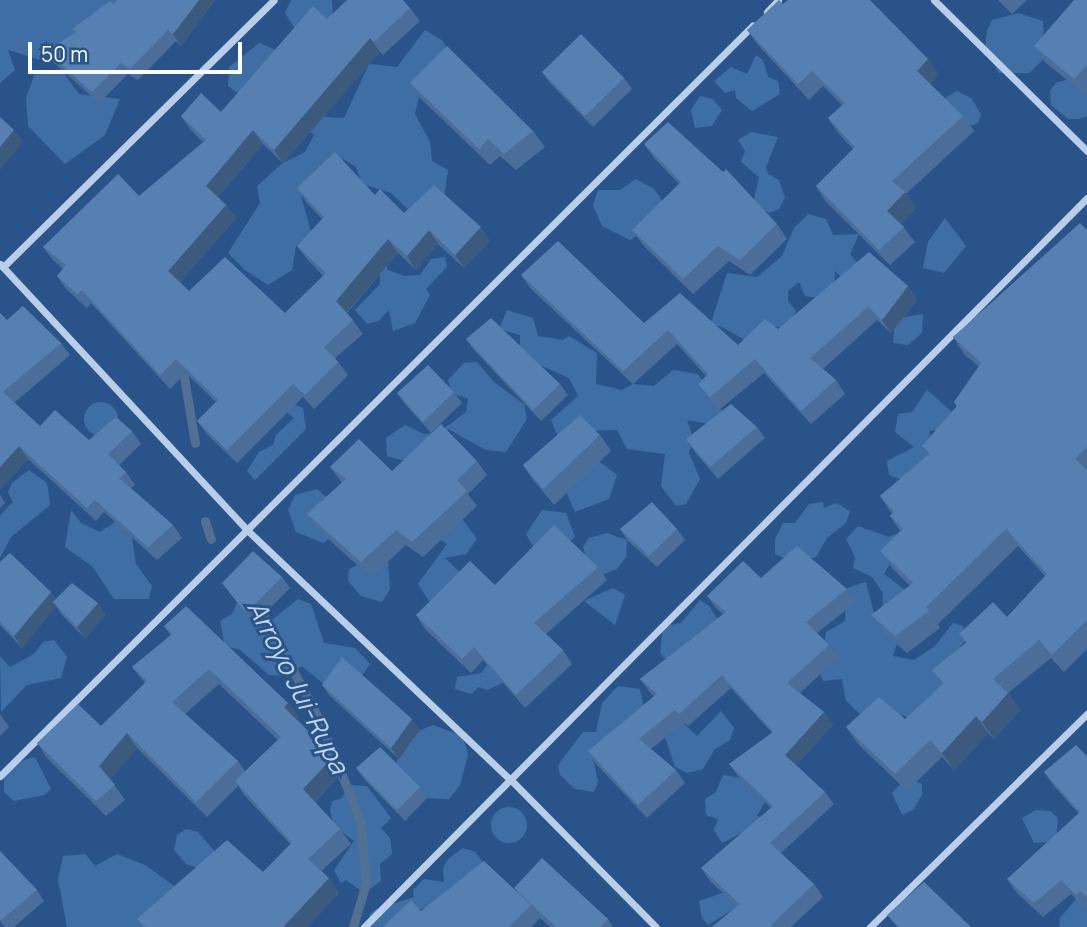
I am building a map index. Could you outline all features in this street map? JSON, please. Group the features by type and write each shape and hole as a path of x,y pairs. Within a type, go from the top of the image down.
{"street":[{"path":"274,0 1,266 245,528 511,780 656,927"},
{"path":"0,776 245,528 778,0"},
{"path":"934,0 1087,151"},
{"path":"364,927 1087,198"},
{"path":"870,927 1087,714"}],"shaded area":[{"path":"0,0 123,0 41,60 8,50 15,70 0,83"},
{"path":"291,0 332,0 334,31 295,29 285,13"},
{"path":"1018,13 1043,21 1044,59 1029,73 999,73 985,50 987,31 992,20"},
{"path":"425,30 443,41 448,51 422,83 415,114 430,142 432,161 448,170 444,198 409,210 391,193 362,184 356,167 343,159 330,165 301,196 313,239 296,246 292,270 268,285 245,270 228,253 260,203 257,186 283,163 305,152 314,135 298,122 303,106 326,117 344,118 369,64 397,67"},
{"path":"259,43 274,49 276,80 243,97 228,86 229,67"},
{"path":"756,55 763,60 768,77 778,81 780,94 752,111 736,98 735,90 725,93 714,81 731,67 747,74"},
{"path":"61,69 79,94 120,99 105,135 65,164 28,126 26,98 35,73"},
{"path":"1071,78 1087,84 1087,116 1079,119 1068,119 1051,105 1050,91 1056,83"},
{"path":"957,91 971,98 981,114 978,123 961,129 942,100"},
{"path":"700,96 713,99 722,110 712,126 695,128 691,110"},
{"path":"751,132 778,137 766,167 768,174 779,180 785,197 779,209 769,213 753,203 759,177 741,162 745,151 738,140"},
{"path":"636,179 654,189 663,202 644,232 630,240 602,226 593,205 598,190 620,190"},
{"path":"808,214 826,219 833,235 859,234 850,254 860,266 841,277 835,271 834,300 805,296 799,282 788,291 788,301 796,311 790,328 769,326 747,341 720,326 710,326 727,273 757,277 782,256 794,228"},
{"path":"945,218 966,246 944,273 923,268 928,242"},
{"path":"385,257 388,270 405,276 420,275 431,259 445,257 447,267 426,289 430,295 415,323 393,331 389,310 378,321 367,324 355,310 380,284 380,275 363,263"},
{"path":"507,310 533,318 538,336 563,340 569,336 597,353 596,384 622,390 633,384 654,386 673,370 698,374 723,412 710,424 687,420 693,438 689,453 700,479 686,504 676,506 661,486 665,454 627,449 617,430 582,431 559,439 551,420 578,396 569,378 533,362 520,346 520,335 499,329"},
{"path":"923,314 922,333 908,345 893,343 895,319"},
{"path":"477,362 494,382 524,404 527,419 506,452 486,450 448,429 445,445 408,462 387,456 386,438 405,425 424,434 438,433 466,412 468,399 452,393 448,380 464,363"},
{"path":"927,390 952,412 943,429 930,431 928,455 900,479 889,475 887,461 914,447 895,432 898,414 912,412"},
{"path":"286,401 303,408 306,429 255,480 247,471 259,452 273,445 276,435 294,418 279,406"},
{"path":"101,402 113,407 118,419 113,431 101,436 89,431 84,419 89,407"},
{"path":"570,460 600,462 617,475 609,499 575,512 561,481"},
{"path":"29,470 47,483 50,505 11,537 0,558 0,515 13,502 8,492 12,483"},
{"path":"317,489 333,503 336,533 323,543 296,532 288,510 295,495"},
{"path":"823,502 824,508 836,503 850,511 846,523 827,538 816,557 793,562 775,554 775,539 783,523 795,523 809,504"},
{"path":"71,510 81,523 100,532 121,518 137,529 132,538 136,564 152,586 149,599 114,599 93,567 65,547"},
{"path":"542,510 566,513 575,537 560,549 537,553 526,534"},
{"path":"450,517 463,520 477,539 466,554 445,558 461,573 443,598 429,601 418,584 447,544 425,530"},
{"path":"858,526 889,537 911,527 884,574 913,596 893,656 914,660 935,646 953,623 963,626 966,640 948,661 944,687 924,723 888,710 880,723 860,714 846,701 842,679 823,681 815,660 824,647 826,632 845,621 847,588 866,582 874,613 882,619 883,593 872,577 853,568 855,557 846,539"},
{"path":"607,533 627,540 626,557 617,569 602,575 587,562 583,547 589,538"},
{"path":"370,559 388,561 390,589 382,602 361,596 348,581 349,569"},
{"path":"613,588 625,595 615,625 584,601"},
{"path":"298,599 311,604 324,643 355,648 370,664 361,677 325,685 302,666 285,676 269,675 239,649 225,647 220,621 232,614 237,602 263,627"},
{"path":"700,600 710,607 720,624 678,658 664,658 660,653 663,626 681,623"},
{"path":"54,640 67,657 61,678 27,685 1,712 0,656 10,667 34,654 43,642"},
{"path":"497,653 509,675 503,683 487,690 479,687 471,694 455,689 457,677 481,673"},
{"path":"618,686 640,689 643,704 650,706 659,700 697,736 721,711 734,728 730,740 714,750 703,769 687,773 675,767 665,737 593,758 598,782 594,792 575,789 560,775 558,765 583,732 596,732 602,703"},
{"path":"433,725 463,736 468,755 460,785 449,799 427,798 395,766 406,736"},
{"path":"35,757 51,789 44,795 14,801 4,792 4,777 13,763"},
{"path":"723,775 753,780 765,802 757,816 762,818 759,824 722,843 714,830 718,819 706,815 705,799 716,792"},
{"path":"907,777 922,784 922,795 913,810 902,815 892,793"},
{"path":"349,785 367,786 391,818 381,828 390,838 392,854 380,864 381,881 364,893 346,880 341,883 334,870 354,841 334,826 330,811 332,801 342,798"},
{"path":"509,807 521,813 527,825 521,837 509,843 497,837 491,825 497,813"},
{"path":"1036,810 1050,811 1058,818 1056,841 1034,843 1022,818"},
{"path":"186,829 198,832 215,852 197,868 186,864 174,850 177,835"},
{"path":"463,848 475,852 483,862 428,909 417,909 403,927 368,927 370,914 376,909 414,897 413,890 424,879 444,882 443,868 448,859"},
{"path":"85,854 95,866 117,854 145,865 177,888 154,927 67,927 58,880 63,856"},
{"path":"723,893 737,899 738,906 708,925 702,918 699,901"},
{"path":"1076,899 1087,907 1087,927 1059,927 1060,918"}],"building":[{"path":"117,0 199,0 173,34 168,30 130,69 121,63 92,92 46,51 77,32 72,29 110,1 114,4"},
{"path":"347,0 403,0 410,8 374,42 370,38 274,150 253,130 206,186 226,205 168,271 189,291 225,257 285,313 326,273 297,246 324,217 297,188 335,152 375,195 380,189 404,213 434,185 481,227 455,255 429,230 407,256 388,239 336,301 353,320 324,347 338,362 305,395 293,384 227,450 197,421 218,400 176,359 160,375 82,290 77,294 57,276 66,265 43,247 118,174 139,196 206,140 181,116 201,93 221,112 313,6 327,19"},
{"path":"779,0 783,4 788,0 870,0 928,59 917,71 963,116 892,181 905,192 887,211 904,227 879,250 816,186 855,147 828,118 845,103 812,71 798,84 747,30"},
{"path":"1074,0 1087,0 1087,65 1074,79 1034,46"},
{"path":"581,34 624,78 585,116 542,72"},
{"path":"447,46 533,131 504,154 488,139 479,149 410,83"},
{"path":"0,117 14,130 0,147"},
{"path":"668,122 723,172 726,169 777,224 740,260 718,246 683,279 632,230 681,182 644,144"},
{"path":"1080,223 1087,230 1087,447 1075,459 1087,470 1087,620 1052,655 1039,640 993,679 1008,693 982,722 976,716 942,753 930,740 895,774 846,727 879,697 905,719 944,683 932,670 967,642 959,634 993,602 1007,617 1047,574 1006,529 926,607 929,611 895,636 871,615 913,583 880,551 903,529 890,516 894,512 880,496 930,453 922,446 957,406 954,402 981,363 953,337"},
{"path":"558,241 644,323 680,293 738,345 765,319 778,329 869,252 908,286 882,320 868,307 810,358 836,380 801,411 755,359 710,397 698,384 708,374 668,330 623,371 521,275"},
{"path":"23,306 61,343 3,392 40,426 55,410 89,440 116,417 132,431 108,454 126,472 119,478 173,525 148,547 95,500 87,508 19,446 0,467 0,313 7,320"},
{"path":"491,318 560,384 533,410 466,339"},
{"path":"428,365 454,392 423,422 397,393"},
{"path":"731,404 757,427 710,467 686,439"},
{"path":"580,415 600,435 543,489 523,465"},
{"path":"441,424 477,461 457,480 467,491 412,542 396,530 361,562 307,514 346,479 330,467 359,439 392,471"},
{"path":"652,502 677,529 649,556 620,529"},
{"path":"554,525 598,567 534,623 563,650 516,695 474,647 462,659 416,615 470,561 495,585"},
{"path":"797,546 847,589 806,622 829,645 787,683 824,712 785,755 825,792 770,843 814,884 771,925 773,927 712,927 740,904 701,868 773,806 729,764 773,732 722,675 679,714 675,710 639,739 676,770 638,805 588,751 657,694 640,679 726,612 707,596 743,561 761,578"},
{"path":"253,551 282,577 246,613 222,583"},
{"path":"10,553 51,592 14,636 0,622 0,562"},
{"path":"72,583 98,603 77,627 53,602"},
{"path":"186,606 288,703 284,707 333,757 303,789 340,829 308,859 329,878 283,927 145,927 137,919 227,840 263,872 292,843 235,781 281,737 209,669 172,702 238,761 196,802 127,733 99,766 115,785 96,801 37,743 78,704 101,726 147,681 132,667 172,634 164,626"},
{"path":"342,657 412,719 391,748 322,685"},
{"path":"1076,745 1087,756 1087,897 1080,891 1076,895 1061,880 1034,903 1007,879 1080,812 1044,772"},
{"path":"380,747 420,787 397,810 356,768"},
{"path":"0,851 37,890 1,920 0,919"},
{"path":"542,858 608,919 600,927 556,927 514,888"},
{"path":"484,861 531,905 509,927 383,927 411,900 421,911"},
{"path":"924,882 971,927 898,927 887,915"}],"waterway":[{"name":"Arroyo Jui-Rupa","path":"182,365 195,443"},
{"name":"Arroyo Jui-Rupa","path":"205,521 211,539"},
{"name":"Arroyo Jui-Rupa","path":"258,605 321,723 360,820 366,883 353,927"}]}
